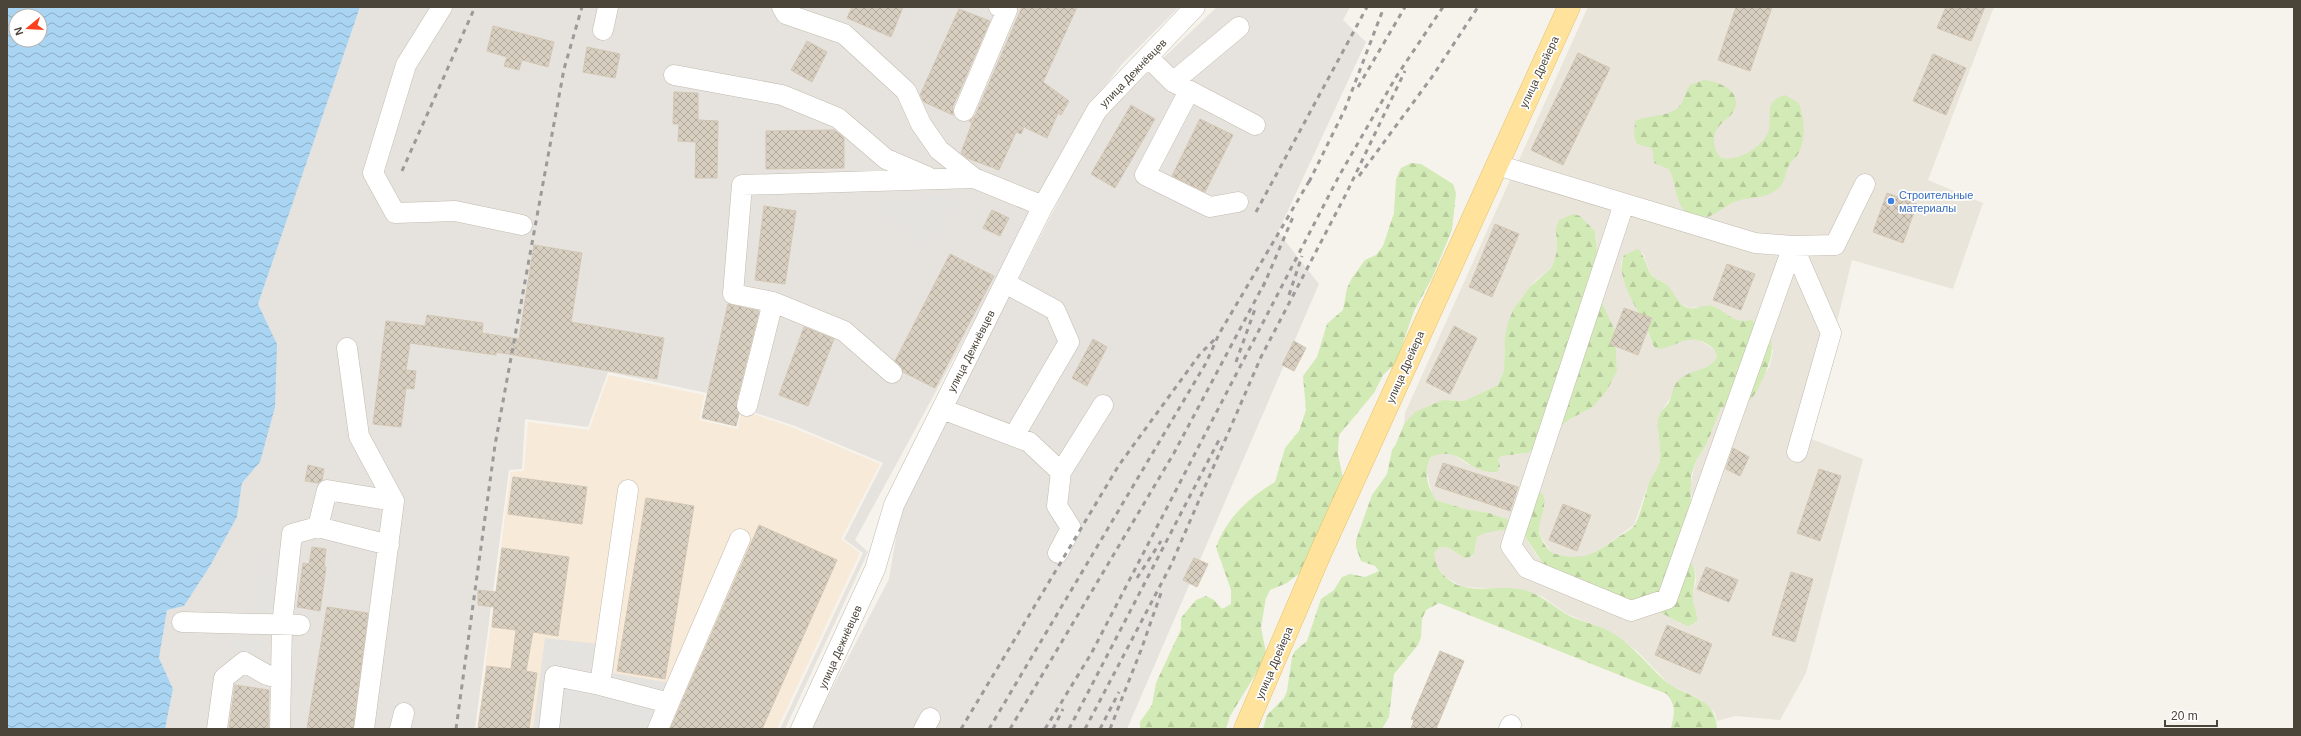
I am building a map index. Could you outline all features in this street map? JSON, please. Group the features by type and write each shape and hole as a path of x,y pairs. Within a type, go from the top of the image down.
{"main road":[{"name":"улица Дрейера","path":"1245,729 1320,554 1569,7"}],"street":[{"path":"442,7 406,65 373,173 395,213 455,211 522,225"},
{"path":"603,30 608,7"},
{"path":"782,7 786,14 844,34 906,91 921,124 939,150 974,178 1043,206"},
{"path":"964,111 1007,10 999,7"},
{"name":"улица Дежнёвцев","path":"802,729 875,569 894,505 1043,206 1097,110 1195,7"},
{"path":"1238,202 1210,207 1145,176 1181,87 1239,27"},
{"path":"1148,57 1181,87 1255,125"},
{"path":"674,75 782,95 838,118 886,159 934,179"},
{"path":"1496,165 1756,244 1793,246 1835,245 1865,184"},
{"path":"892,373 844,331 773,302 733,294 742,185 974,178"},
{"path":"1624,204 1511,546 1527,568 1631,611 1667,599 1793,246"},
{"path":"1793,246 1831,333 1797,452"},
{"path":"1005,283 1055,310 1068,342 1014,436"},
{"path":"747,406 773,302"},
{"path":"347,348 359,436 394,501 364,729"},
{"path":"1058,553 1071,528 1057,506 1061,472 1103,405"},
{"path":"942,409 1029,442 1061,472"},
{"path":"318,527 327,490 394,501"},
{"path":"600,685 628,490"},
{"path":"280,729 281,679 291,625 292,534 318,527 389,545"},
{"path":"658,729 740,539"},
{"path":"182,622 291,625"},
{"path":"217,729 224,678 244,662 267,675 281,679"},
{"path":"549,729 555,676 600,685 668,703"}],"shaded area":[{"path":"360,7 1179,7 1121,65 1094,101 855,540 868,552 785,729 780,729 863,553 844,539 883,463 795,426 741,408 736,426 702,418 707,393 608,372 588,427 525,419 522,469 509,470 475,729 165,729 173,689 159,658 167,610 184,606 210,566 237,517 242,483 260,462 277,344 258,304"},
{"path":"1217,7 1350,7 1343,20 1366,42 1278,232 1319,284 1127,729 811,729 889,579 901,507 1103,115"},
{"path":"1588,7 1994,7 1928,180 1983,203 1953,289 1852,260 1809,438 1863,459 1806,673 1780,720 1735,716 1717,721 1715,713 1700,699 1670,685 1637,651 1611,632 1567,614 1543,597 1523,590 1463,587 1445,577 1434,562 1434,553 1440,547 1449,548 1466,559 1474,554 1477,537 1484,532 1494,530 1522,532 1539,559 1661,611 1685,625 1697,617 1692,598 1696,581 1695,570 1690,561 1692,498 1690,485 1696,461 1707,443 1721,408 1726,404 1750,399 1770,365 1773,351 1771,344 1744,322 1737,321 1713,306 1689,308 1678,302 1664,282 1655,278 1650,273 1643,253 1624,255 1621,262 1623,278 1628,292 1646,326 1651,342 1676,344 1687,338 1697,339 1714,349 1717,357 1713,363 1706,368 1685,375 1659,415 1658,435 1661,450 1659,468 1647,488 1634,525 1595,553 1581,558 1566,557 1552,553 1541,537 1538,524 1544,506 1510,520 1489,513 1465,509 1436,500 1432,494 1426,469 1431,457 1442,452 1449,452 1469,465 1498,460 1501,456 1508,453 1515,455 1528,453 1570,419 1593,407 1617,371 1615,331 1602,302 1593,265 1597,252 1595,231 1585,221 1556,236 1557,251 1552,267 1535,281 1514,308 1511,315 1505,344 1504,370 1498,385 1464,401 1450,400 1404,424 1405,413"},
{"path":"961,193 963,201 925,252 878,210 883,200"},
{"path":"609,375 704,395 699,420 738,429 742,410 794,428 880,464 841,539 860,553 777,729 477,729 511,472 524,471 528,422 589,430"},
{"path":"259,555 276,555 273,631 255,630"},
{"path":"233,638 264,641 264,652 232,652"},
{"path":"545,638 617,646 613,673 682,685 664,729 533,729"}],"green space":[{"path":"1704,80 1716,82 1728,88 1735,97 1736,103 1733,112 1716,130 1714,138 1716,151 1721,158 1727,159 1741,156 1748,153 1760,144 1768,133 1770,126 1770,110 1773,101 1785,95 1799,103 1804,135 1801,148 1789,165 1783,183 1778,189 1765,196 1734,202 1708,217 1696,218 1685,211 1681,206 1669,169 1654,163 1652,148 1637,144 1634,136 1635,121 1674,111 1680,106 1690,85"},
{"path":"1411,163 1421,164 1453,184 1456,193 1452,230 1432,278 1414,311 1396,363 1383,375 1374,393 1339,435 1338,454 1344,483 1301,572 1287,583 1270,590 1266,598 1261,627 1266,653 1263,662 1230,716 1226,729 1140,729 1140,722 1152,705 1156,683 1181,629 1181,618 1196,600 1206,596 1214,600 1222,609 1231,604 1231,590 1216,547 1232,518 1247,502 1275,482 1285,448 1299,431 1306,410 1303,376 1317,357 1327,324 1343,310 1347,288 1352,278 1365,260 1376,255 1383,246 1394,213 1396,179 1401,168"},
{"path":"1573,214 1580,216 1595,231 1602,302 1615,331 1617,371 1607,390 1593,407 1570,419 1528,453 1501,456 1498,460 1500,466 1497,472 1478,469 1450,454 1441,454 1431,457 1427,467 1428,484 1436,500 1465,509 1489,513 1510,520 1538,492 1543,494 1544,509 1540,522 1540,536 1544,544 1552,553 1571,557 1591,554 1606,546 1634,526 1649,483 1659,463 1658,418 1669,402 1677,382 1684,376 1709,366 1717,357 1714,349 1700,341 1688,340 1661,349 1655,348 1645,324 1627,291 1622,273 1624,255 1638,249 1644,258 1651,275 1667,285 1680,303 1684,306 1688,308 1697,308 1712,306 1740,321 1751,320 1760,325 1766,331 1772,344 1772,352 1767,368 1756,391 1747,402 1728,405 1721,408 1707,443 1696,461 1691,476 1690,561 1695,570 1693,599 1697,621 1689,626 1685,625 1638,601 1613,597 1546,568 1522,532 1499,531 1482,534 1477,537 1474,554 1466,559 1449,548 1440,547 1434,553 1436,562 1439,570 1445,576 1460,586 1478,589 1515,588 1524,590 1541,597 1571,617 1611,632 1632,648 1663,679 1671,685 1705,703 1711,709 1715,718 1717,729 1671,729 1674,711 1667,694 1439,603 1426,610 1422,619 1421,637 1418,645 1394,674 1389,717 1382,729 1263,729 1267,715 1284,698 1287,691 1292,657 1295,651 1307,641 1321,599 1334,590 1342,577 1350,574 1365,577 1379,571 1375,566 1361,561 1356,547 1356,540 1372,495 1387,474 1392,450 1404,424 1415,412 1443,400 1464,401 1498,385 1504,370 1505,337 1508,322 1514,308 1530,287 1552,267 1557,251 1556,228 1559,220"}],"water":[{"path":"7,7 360,7 258,304 277,344 275,407 260,462 242,483 237,517 210,566 184,606 167,610 159,658 173,689 165,729 7,729"}],"building":[{"path":"852,7 903,7 891,37 847,18"},
{"path":"1022,7 1077,7 1043,82 1069,101 1061,115 1058,113 1047,138 1024,127 1021,134 1016,132 999,170 967,158 961,153 972,123 969,121 975,116"},
{"path":"1736,7 1772,7 1750,71 1718,60"},
{"path":"1946,7 1985,7 1971,41 1937,28"},
{"path":"959,9 990,21 953,106 953,115 924,102 920,95"},
{"path":"493,26 554,42 548,67 522,60 519,70 504,66 507,57 487,51"},
{"path":"807,41 827,52 812,82 791,70"},
{"path":"587,47 620,54 615,78 583,72"},
{"path":"1578,53 1610,68 1563,165 1531,150"},
{"path":"1933,54 1966,68 1946,115 1913,101"},
{"path":"674,92 698,93 698,120 718,121 717,178 695,178 696,142 678,141 679,124 673,124"},
{"path":"1131,105 1155,119 1115,188 1091,174"},
{"path":"1200,119 1233,135 1205,192 1172,176"},
{"path":"834,130 844,138 844,168 766,169 766,131"},
{"path":"1887,193 1917,204 1903,243 1873,232"},
{"path":"764,206 796,211 785,284 755,280"},
{"path":"992,210 1009,218 1000,236 983,228"},
{"path":"1495,224 1519,234 1492,297 1469,287"},
{"path":"534,245 582,253 571,322 664,338 657,379 496,352 496,355 410,343 406,370 416,371 414,389 406,388 401,427 373,424 386,321 425,326 427,315 483,323 482,333 519,339"},
{"path":"950,254 994,276 935,388 903,372 895,361"},
{"path":"1727,264 1755,274 1741,310 1713,300"},
{"path":"728,304 759,311 736,403 739,414 736,426 702,418"},
{"path":"1624,308 1652,318 1638,355 1610,344"},
{"path":"1454,326 1477,338 1450,394 1426,382"},
{"path":"804,327 834,339 808,406 779,395"},
{"path":"1093,339 1107,347 1087,386 1072,378"},
{"path":"1294,341 1306,348 1294,371 1282,365"},
{"path":"1733,448 1749,457 1740,476 1726,469"},
{"path":"1443,463 1518,487 1510,511 1435,486"},
{"path":"308,465 324,469 322,480 318,483 305,481"},
{"path":"1819,469 1841,476 1820,541 1797,533"},
{"path":"513,477 587,487 582,524 508,514"},
{"path":"646,498 694,506 665,679 617,671"},
{"path":"1563,504 1591,515 1577,551 1549,540"},
{"path":"759,525 837,560 762,729 670,729"},
{"path":"312,547 326,549 324,567 326,567 320,611 297,607 303,563 309,564"},
{"path":"502,548 569,557 558,636 533,632 526,671 537,673 529,729 478,729 487,666 511,669 516,630 492,627 494,607 478,605 478,590 496,592"},
{"path":"1194,558 1208,564 1197,587 1183,580"},
{"path":"1706,567 1738,580 1729,602 1697,589"},
{"path":"1791,572 1813,579 1795,642 1772,635"},
{"path":"327,607 368,613 353,729 307,729"},
{"path":"1667,625 1712,644 1700,674 1655,655"},
{"path":"1440,651 1464,661 1436,729 1411,729 1414,720 1411,719"},
{"path":"235,685 269,690 268,729 229,729"}],"railway":[{"path":"402,171 475,7"},
{"path":"456,729 495,445 564,69 582,7"},
{"path":"1256,212 1367,7"},
{"path":"1309,182 1345,109 1384,7"},
{"path":"1358,87 1405,7"},
{"path":"1045,729 1091,654 1339,176 1396,77 1443,7"},
{"path":"1359,176 1432,77 1478,7"},
{"path":"1085,729 1171,565 1261,357 1346,194 1405,71"},
{"path":"989,729 1206,363 1219,334 1311,178"},
{"path":"1263,287 1293,217"},
{"path":"1289,295 1302,256"},
{"path":"1010,729 1174,453 1265,282"},
{"path":"1236,362 1255,309"},
{"path":"961,729 1119,465 1200,354 1215,339"},
{"path":"1069,729 1220,438"},
{"path":"1137,578 1161,541"},
{"path":"1110,729 1141,650 1161,593"},
{"path":"1100,729 1119,692"},
{"path":"1053,729 1063,709"}],"place":[{"name":"Строительные материалы","path":"1891,201"}]}
